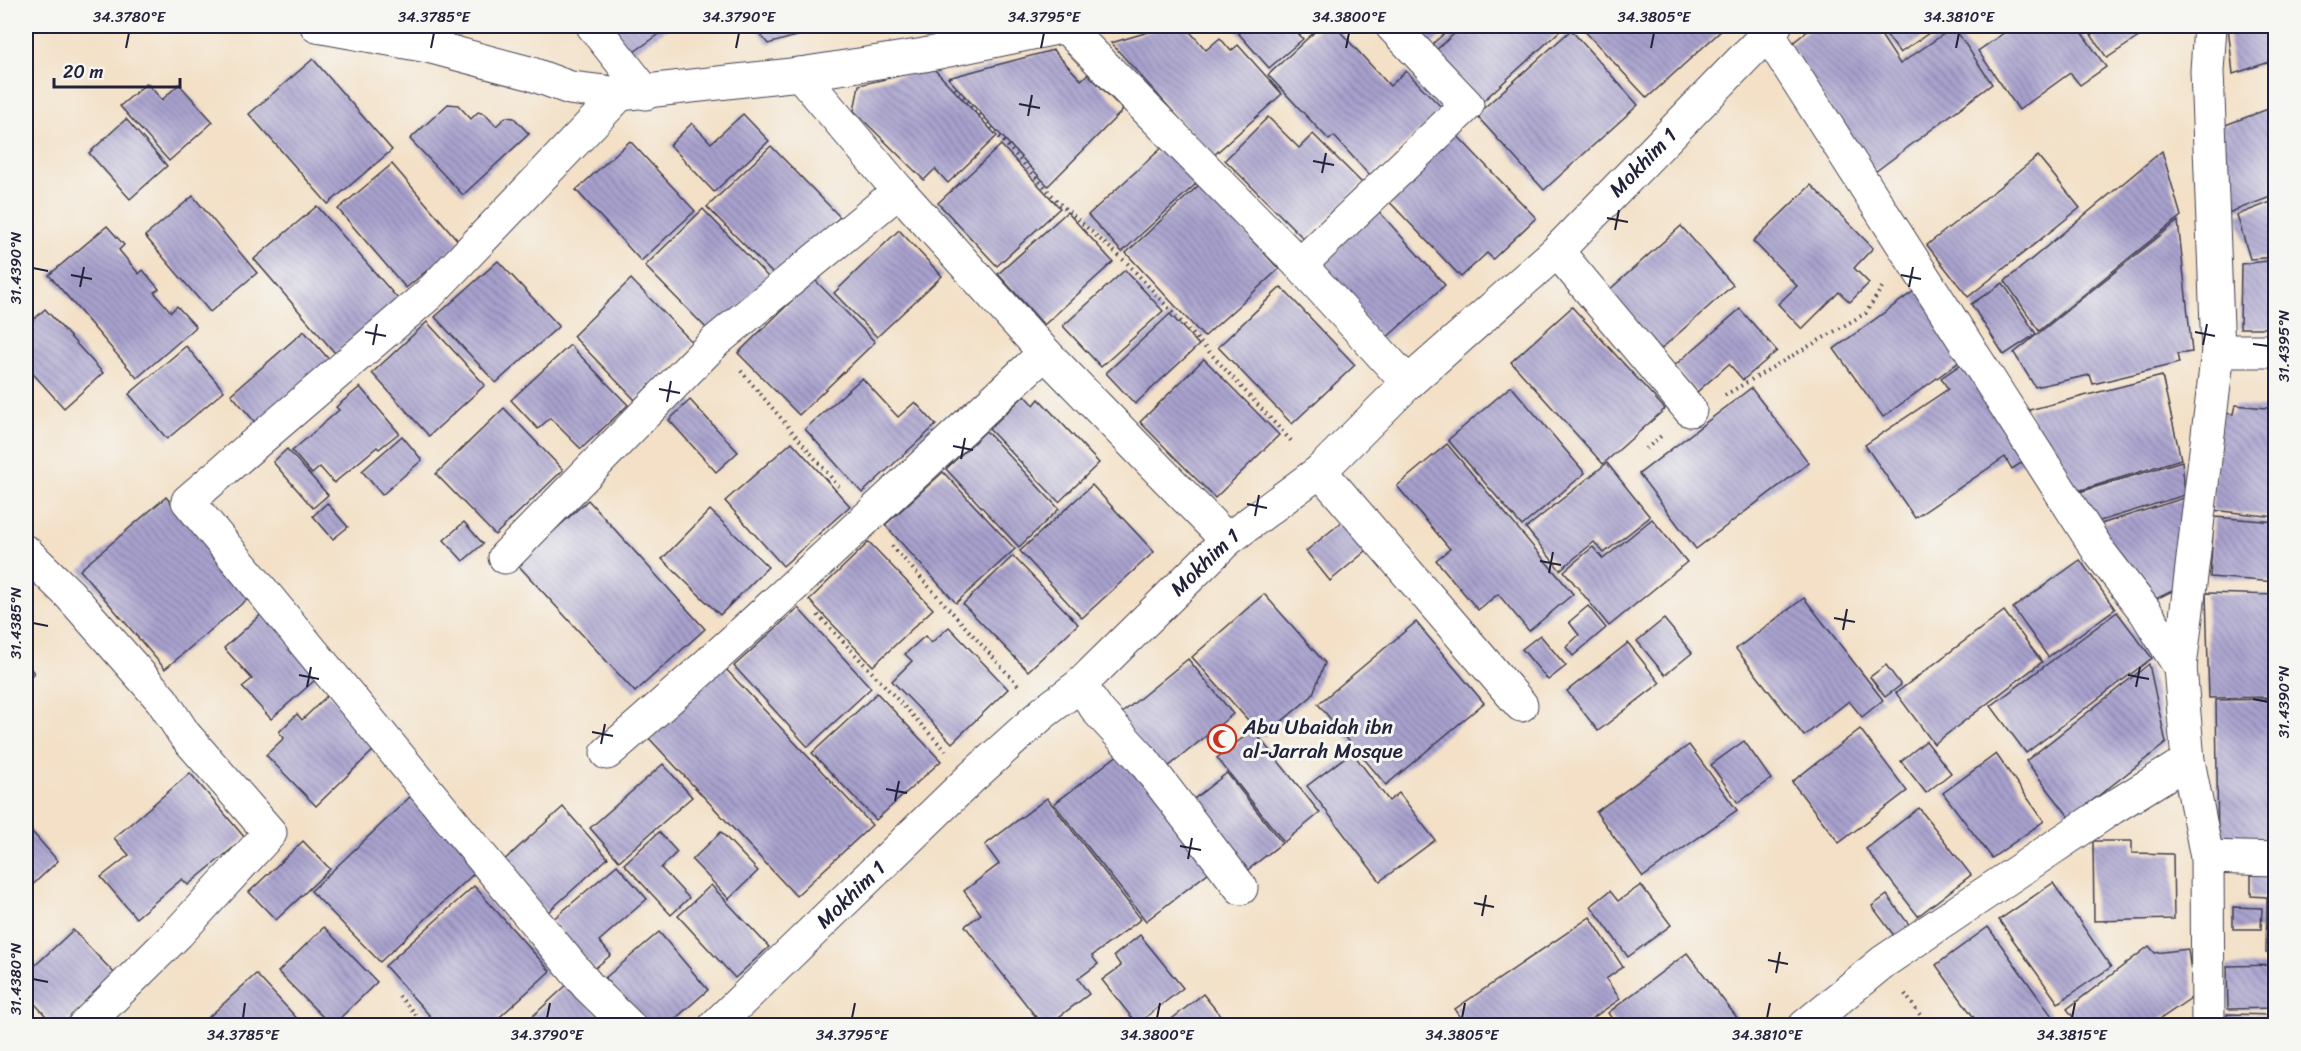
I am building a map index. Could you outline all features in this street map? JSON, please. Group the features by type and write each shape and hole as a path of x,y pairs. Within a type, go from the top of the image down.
{"street":[{"path":"317,26 428,46 529,73 570,87 633,94 800,74 924,55 1065,26 1300,265 1408,383"},
{"path":"593,26 633,94"},
{"path":"1300,265 1467,105 1392,26"},
{"path":"2208,1026 2207,857 2188,760 2180,666 2218,351 2207,71 2210,26"},
{"path":"1768,28 1904,250 2100,553 2145,610 2180,666"},
{"name":"Mokhim 1","path":"715,1026 972,777 1043,713 1080,685 1227,540 1320,471 1408,383 1557,251 1768,28"},
{"path":"800,74 899,191 1045,353 1227,540"},
{"path":"629,1026 588,986 188,501 429,294 584,136 633,94"},
{"path":"506,556 716,341 899,191"},
{"path":"1557,251 1690,410"},
{"path":"2218,351 2276,351"},
{"path":"608,753 794,588 865,517 1045,353"},
{"path":"1320,471 1521,705"},
{"path":"26,552 70,595 162,700 184,735 270,833 178,933 84,1026"},
{"path":"1080,685 1099,712 1143,760 1241,888"},
{"path":"1805,1026 1883,962 2112,808 2188,760"},
{"path":"2207,857 2276,859"}],"path":[{"path":"924,55 1059,202 1128,264 1207,353 1320,471"},
{"path":"1646,449 1690,410 1729,393 1866,313 1904,250"},
{"path":"794,588 876,679 972,777"},
{"path":"399,996 426,1026"}],"building":[{"path":"607,26 671,26 628,56"},
{"path":"754,26 832,26 768,44"},
{"path":"1169,26 1185,26 1206,50 1220,38 1231,51 1238,45 1282,94 1213,156 1111,43"},
{"path":"1232,26 1292,26 1303,39 1269,68"},
{"path":"1321,26 1335,26 1390,86 1406,71 1443,109 1370,176 1334,136 1329,140 1268,75"},
{"path":"1412,26 1450,26 1452,27 1430,46"},
{"path":"1463,26 1560,26 1563,28 1482,102 1435,51"},
{"path":"1580,26 1718,26 1722,30 1647,98"},
{"path":"1814,26 1875,26 1900,64 1954,27 1992,84 1871,175 1790,45"},
{"path":"1880,26 1939,26 1900,53"},
{"path":"2014,26 2077,26 2106,67 2080,85 2070,73 2019,110 1978,51"},
{"path":"2085,26 2155,26 2107,58"},
{"path":"2228,26 2276,26 2276,60 2233,74"},
{"path":"1571,30 1638,105 1544,190 1476,115"},
{"path":"1053,50 1081,80 1088,74 1123,110 1048,186 948,78"},
{"path":"313,59 392,150 328,204 249,114"},
{"path":"933,68 997,136 948,183 935,169 924,180 854,111 859,85"},
{"path":"26,81 34,92 26,99"},
{"path":"147,83 162,100 179,84 213,122 169,161 120,106"},
{"path":"448,104 458,105 471,119 478,112 485,114 496,126 506,117 514,118 529,134 463,195 410,139"},
{"path":"2276,106 2276,195 2228,213 2220,127"},
{"path":"743,114 769,141 714,192 670,145 692,123 711,143"},
{"path":"1268,117 1299,148 1313,134 1362,183 1305,240 1225,160"},
{"path":"126,119 167,166 130,199 89,153"},
{"path":"1451,129 1536,218 1493,259 1487,253 1461,277 1382,194"},
{"path":"630,141 695,211 641,261 576,190"},
{"path":"1001,145 1060,208 997,266 938,203"},
{"path":"1165,145 1199,181 1122,252 1088,215"},
{"path":"771,146 840,217 777,278 707,207"},
{"path":"2162,151 2181,216 2039,331 2005,281"},
{"path":"2038,156 2080,208 1968,297 1927,245"},
{"path":"392,164 460,243 406,288 338,209"},
{"path":"1200,184 1279,269 1204,337 1126,253"},
{"path":"1811,185 1873,248 1854,268 1869,283 1850,302 1839,292 1802,329 1778,304 1797,286 1753,241"},
{"path":"193,196 257,273 210,312 145,236"},
{"path":"2276,200 2276,257 2250,259 2237,215"},
{"path":"317,206 398,299 335,353 254,259"},
{"path":"1374,206 1445,285 1383,341 1312,262"},
{"path":"703,209 769,278 712,334 645,266"},
{"path":"1067,212 1113,262 1044,325 998,274"},
{"path":"2178,221 2192,352 2177,354 2179,363 2093,384 2090,375 2035,387 2014,353"},
{"path":"107,226 124,245 119,250 139,274 143,270 159,289 154,292 171,312 177,306 196,327 137,378 49,275"},
{"path":"1681,226 1733,285 1661,349 1608,291"},
{"path":"899,230 942,276 877,337 834,293"},
{"path":"2276,260 2276,328 2240,328 2241,264"},
{"path":"498,261 559,326 496,383 435,317"},
{"path":"1125,270 1163,311 1101,367 1063,326"},
{"path":"631,279 693,343 635,400 573,336"},
{"path":"814,279 875,342 799,415 738,353"},
{"path":"2003,283 2036,334 2004,355 1971,304"},
{"path":"1921,286 1970,354 1883,417 1834,349"},
{"path":"1281,287 1355,365 1292,424 1218,347"},
{"path":"1572,307 1665,409 1603,464 1511,362"},
{"path":"45,309 103,373 64,408 26,366 26,327"},
{"path":"1740,309 1777,351 1743,380 1729,364 1697,392 1674,366"},
{"path":"1170,314 1199,345 1135,404 1106,373"},
{"path":"427,322 485,385 429,436 372,373"},
{"path":"304,331 333,364 259,427 231,394"},
{"path":"570,345 628,405 581,449 550,418 538,429 511,400"},
{"path":"186,346 224,391 167,439 129,394"},
{"path":"1204,359 1279,435 1215,498 1140,422"},
{"path":"1966,361 2032,456 2012,469 2005,457 1915,518 1865,445 1948,389 1941,378"},
{"path":"2162,376 2181,459 2065,495 2048,471 2029,410"},
{"path":"862,378 898,417 915,402 936,425 862,493 805,429"},
{"path":"1511,386 1585,473 1522,526 1448,440"},
{"path":"360,387 399,433 379,449 377,447 334,483 320,467 312,474 292,451 339,410 336,407"},
{"path":"1751,388 1809,463 1696,549 1639,474"},
{"path":"1025,395 1034,405 1039,399 1099,463 1059,502 989,429"},
{"path":"690,400 738,452 716,472 669,420"},
{"path":"2235,405 2276,409 2276,517 2212,510 2221,413 2233,414"},
{"path":"504,408 563,470 495,535 436,474"},
{"path":"986,431 1059,509 1019,547 946,469"},
{"path":"402,436 422,460 382,495 362,471"},
{"path":"792,442 850,506 783,566 725,501"},
{"path":"1447,444 1573,594 1529,631 1498,594 1478,610 1436,560 1450,549 1397,486"},
{"path":"287,449 328,495 313,508 273,462"},
{"path":"2182,461 2185,495 2087,525 2066,496"},
{"path":"1607,463 1650,517 1604,553 1594,542 1560,570 1526,528"},
{"path":"943,472 1015,549 956,603 885,525"},
{"path":"1092,485 1154,552 1082,618 1020,551"},
{"path":"166,497 251,596 165,669 80,570"},
{"path":"2184,498 2182,586 2148,603 2088,528"},
{"path":"588,500 705,629 635,692 517,564"},
{"path":"327,503 348,527 333,539 313,516"},
{"path":"710,510 768,567 720,615 662,559"},
{"path":"1348,517 1372,546 1330,581 1306,551"},
{"path":"2214,517 2276,522 2276,582 2210,577"},
{"path":"1652,519 1687,562 1609,626 1564,571 1593,547 1603,559"},
{"path":"464,522 483,544 463,561 444,540"},
{"path":"869,542 933,609 873,666 809,600"},
{"path":"1013,556 1078,624 1028,671 963,604"},
{"path":"2080,560 2115,609 2048,657 2013,608"},
{"path":"2206,593 2276,595 2276,697 2209,698"},
{"path":"1264,594 1325,663 1312,696 1263,737 1192,657"},
{"path":"1804,598 1883,700 1862,717 1849,701 1804,736 1736,649"},
{"path":"1588,606 1606,628 1573,656 1566,647 1579,635 1569,622"},
{"path":"798,608 871,688 808,747 734,666"},
{"path":"266,610 323,673 271,719 242,687 252,679 224,648"},
{"path":"2004,611 2042,662 1934,744 1896,693"},
{"path":"2117,612 2152,658 2026,753 1991,706"},
{"path":"1664,619 1692,653 1665,675 1637,641"},
{"path":"1416,622 1484,703 1386,785 1318,704"},
{"path":"949,627 1008,689 952,743 892,681 912,661 905,654 925,636 931,643"},
{"path":"1540,635 1566,666 1548,680 1522,649"},
{"path":"1628,643 1660,683 1598,731 1567,691"},
{"path":"1188,659 1233,714 1162,772 1117,717"},
{"path":"26,663 34,673 26,680"},
{"path":"2149,664 2166,743 2070,818 2026,761"},
{"path":"1886,665 1901,685 1885,697 1870,677"},
{"path":"723,666 872,825 796,896 647,736"},
{"path":"877,693 941,761 876,820 812,753"},
{"path":"329,694 379,745 316,806 266,755 284,738 279,732 297,714 302,720"},
{"path":"2276,699 2276,846 2218,847 2216,700"},
{"path":"1860,729 1907,791 1839,843 1792,782"},
{"path":"1253,730 1320,813 1284,842 1217,758"},
{"path":"1744,741 1771,779 1738,803 1711,765"},
{"path":"1926,741 1951,773 1926,793 1901,761"},
{"path":"1689,745 1737,810 1643,877 1596,812"},
{"path":"1127,748 1218,865 1146,921 1054,804"},
{"path":"1352,752 1389,801 1399,793 1435,840 1380,881 1307,786"},
{"path":"1996,754 2044,821 1992,858 1943,793"},
{"path":"663,764 692,797 619,861 590,828"},
{"path":"190,773 245,838 188,885 182,879 136,918 101,877 129,855 114,838"},
{"path":"1227,773 1282,843 1240,876 1185,806"},
{"path":"413,794 482,866 380,962 311,891"},
{"path":"1047,798 1141,919 1092,956 1098,964 1078,979 1089,994 1047,1026 1043,1026 965,926 981,914 964,891 999,864 985,845"},
{"path":"563,807 608,858 547,913 501,863"},
{"path":"1919,808 1971,875 1918,916 1866,849"},
{"path":"26,825 58,861 26,891"},
{"path":"659,832 677,852 661,868 689,898 671,915 624,864"},
{"path":"721,832 758,871 729,899 692,860"},
{"path":"303,841 330,869 276,920 249,892"},
{"path":"2093,841 2132,841 2132,853 2173,854 2174,919 2094,921"},
{"path":"617,865 647,899 599,941 611,955 594,969 552,920"},
{"path":"2251,867 2276,868 2276,953 2266,953 2267,897 2251,896"},
{"path":"2053,883 2111,967 2058,1003 1999,920"},
{"path":"711,885 769,947 735,978 678,916"},
{"path":"1641,885 1671,925 1628,957 1591,906 1610,891 1618,901"},
{"path":"474,886 550,971 490,1026 439,1026 385,966"},
{"path":"1887,895 1910,926 1895,937 1872,906"},
{"path":"2233,907 2262,908 2261,929 2233,929"},
{"path":"1590,917 1623,967 1606,979 1620,999 1581,1026 1467,1026 1455,1009"},
{"path":"324,927 377,982 332,1026 278,972"},
{"path":"1988,927 2059,1026 1980,1026 1936,965"},
{"path":"73,930 116,975 61,1026 55,1026 26,994 26,974"},
{"path":"659,932 708,990 667,1026 645,1026 605,978"},
{"path":"1140,935 1183,988 1137,1024 1102,980 1121,966 1114,956"},
{"path":"2149,946 2155,953 2188,949 2194,996 2150,1026 2080,1026 2067,1009"},
{"path":"1687,953 1738,1019 1730,1026 1617,1026 1608,1013"},
{"path":"2276,965 2276,1008 2228,1009 2227,966"},
{"path":"256,974 304,1026 199,1026"},
{"path":"570,982 609,1026 522,1026"},
{"path":"1203,994 1229,1026 1163,1026"},
{"path":"2227,1014 2276,1015 2276,1026 2227,1026"}],"place":[{"name":"Abu Ubaidah ibn al-Jarrah Mosque","path":"1222,739"}]}
